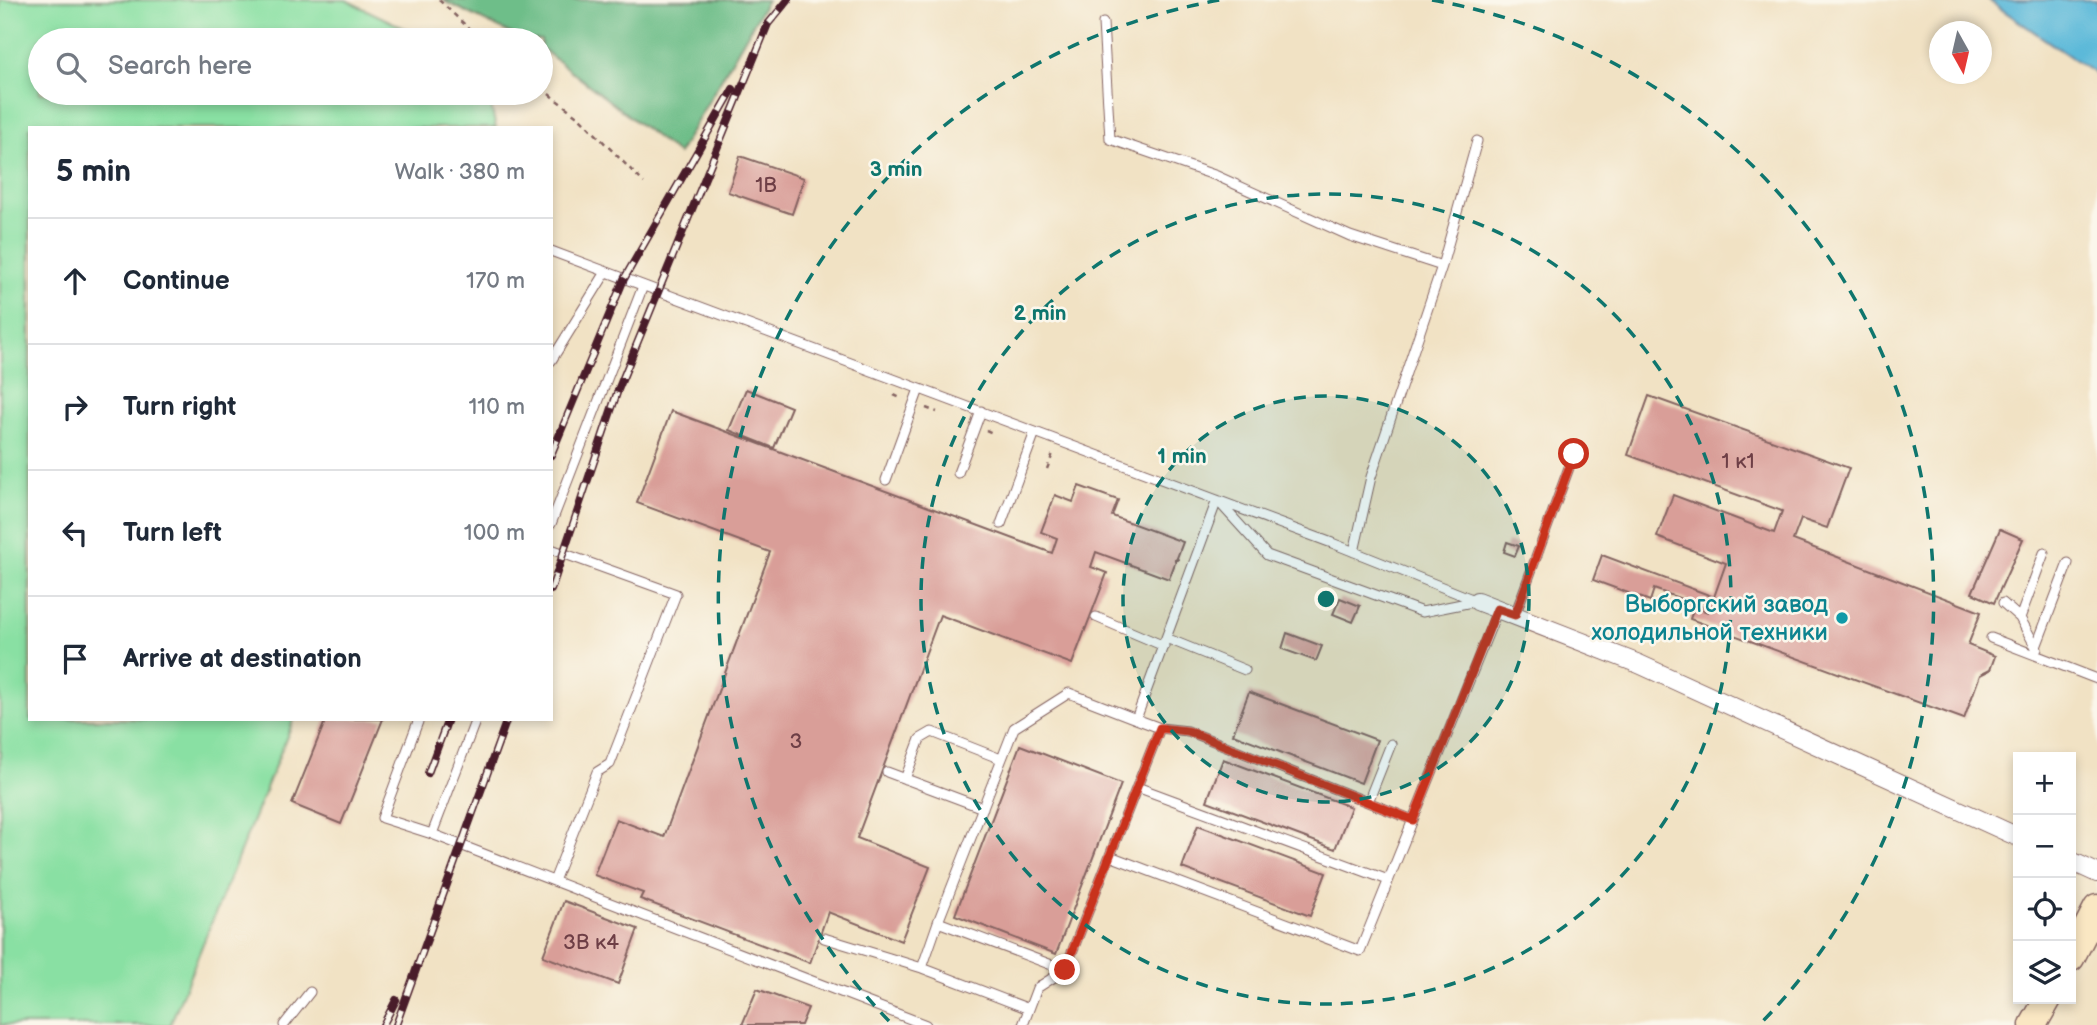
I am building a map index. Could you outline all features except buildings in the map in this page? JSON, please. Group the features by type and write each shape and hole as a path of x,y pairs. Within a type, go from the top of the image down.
{"street":[{"path":"1477,601 1639,664 2013,835"},
{"path":"2076,863 2097,873"},
{"path":"2076,948 2097,908"},
{"path":"2033,1025 2045,1004"}],"lane":[{"path":"1103,23 1110,139 1217,176 1350,236 1442,266"},
{"path":"1354,552 1371,477 1442,266 1477,141"},
{"path":"553,252 1217,500 1477,601"},
{"path":"553,358 606,272"},
{"path":"553,519 643,286"},
{"path":"886,480 919,389"},
{"path":"958,473 981,411"},
{"path":"1001,524 1035,432"},
{"path":"1515,615 1574,454"},
{"path":"1217,500 1267,555 1422,612 1477,601"},
{"path":"1136,719 1217,500"},
{"path":"553,550 676,594 610,764 597,772 554,881"},
{"path":"2020,618 2044,553"},
{"path":"2036,647 2068,563"},
{"path":"2003,603 2020,618 2041,657"},
{"path":"1110,856 1360,950 1497,609"},
{"path":"1096,617 1245,670"},
{"path":"1992,638 2097,679"},
{"path":"922,968 1014,729 1069,693 1160,728 1188,731 1413,820"},
{"path":"418,721 382,818 432,834 926,1025"},
{"path":"432,834 475,721"},
{"path":"1023,1025 1037,988 1065,970 1160,728"},
{"path":"905,779 920,739 932,732 1001,759"},
{"path":"1368,802 1391,744"},
{"path":"887,772 983,808"},
{"path":"1137,787 1388,880"},
{"path":"938,922 1065,970"},
{"path":"824,938 922,968 1029,1009"},
{"path":"284,1025 310,992"}],"path":[{"path":"439,0 468,28"},
{"path":"553,97 580,118 644,183"}],"green space":[{"path":"0,0 346,0 404,28 28,28 28,105 491,105 496,126 28,126 28,721 293,721 170,1025 0,1025"},
{"path":"442,0 767,0 678,154 553,57 553,28 499,28"}],"water":[{"path":"1988,0 2097,0 2097,75"}],"railway":[{"path":"553,584 618,390 768,24 788,0"},
{"path":"553,450 624,279 733,89"},
{"path":"428,773 447,721"},
{"path":"396,1025 506,721"},
{"path":"383,1025 396,1000"}],"place":[{"name":"Выборгский завод холодильной техники","path":"1842,618"}],"route":[{"path":"1065,970 1160,728 1188,731 1413,820 1497,609 1515,615 1574,454"}]}
